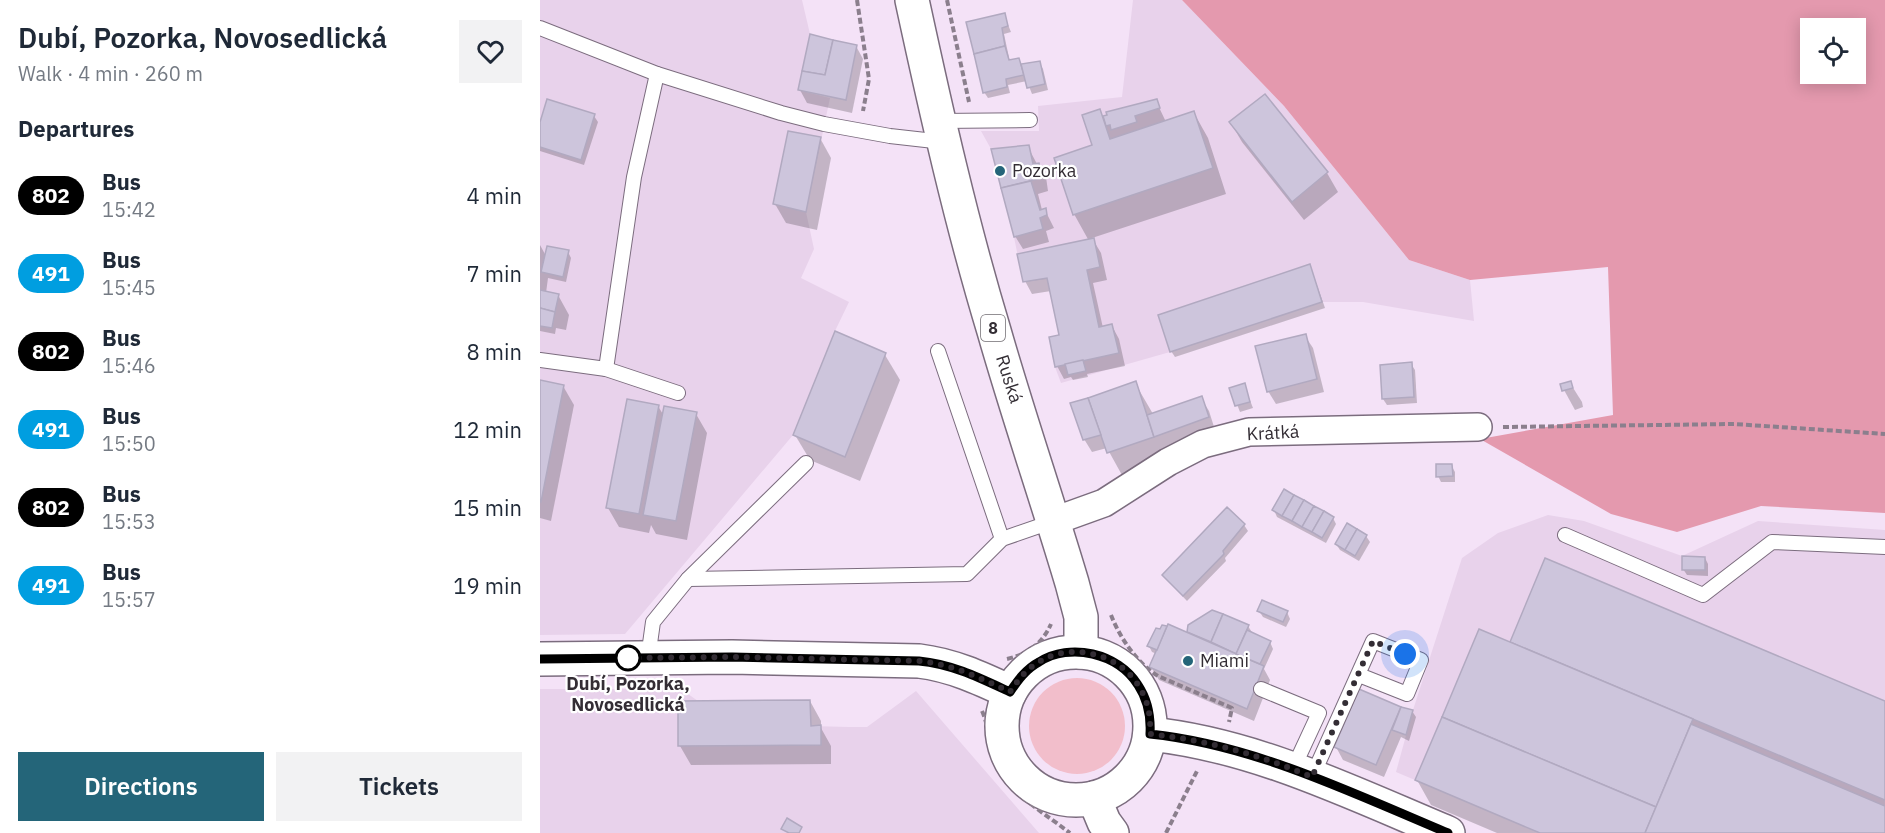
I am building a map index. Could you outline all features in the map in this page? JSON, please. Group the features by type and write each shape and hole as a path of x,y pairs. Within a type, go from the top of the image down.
{"main road":[{"name":"Ruská","path":"912,0 940,131 994,331 1054,521 1081,617 1081,652"},
{"path":"1081,652 1103,656 1122,668 1138,683 1147,704 1150,734 1147,750 1140,764 1117,789 1094,798 1070,800 1046,794 1021,775 1011,762 1002,739 1002,715 1010,692 1022,674 1040,661 1060,653 1081,652"},
{"path":"540,659 839,658 919,661 958,669 1010,692"},
{"path":"1150,734 1183,737 1223,746 1303,773 1448,833"},
{"path":"1094,798 1104,822 1112,833"}],"street":[{"name":"Krátká","path":"1054,521 1104,503 1168,462 1203,444 1249,432 1478,428"}],"lane":[{"path":"540,28 657,74 825,124 890,136 940,131 973,120 1030,120"},
{"path":"606,369 634,177 657,74"},
{"path":"938,351 1002,539"},
{"path":"540,360 606,369 678,393"},
{"path":"648,658 653,622 688,579 806,463"},
{"path":"688,579 967,574 1002,539 1054,521"},
{"path":"1565,535 1703,595 1772,542 1885,547"},
{"path":"1303,773 1359,675 1373,641 1421,660 1407,694 1359,675"},
{"path":"1261,689 1319,713 1303,773"}],"path":[{"path":"857,0 869,79 862,111 894,117 890,136"},
{"path":"947,0 973,120"},
{"path":"1478,428 1734,424 1885,434"},
{"path":"1108,606 1122,637 1150,671 1232,708 1228,726"},
{"path":"978,706 986,721 998,769 1020,794 1070,833"}],"shaded area":[{"path":"540,0 802,0 810,34 798,90 830,98 806,212 814,249 801,278 849,302 793,435 625,634 540,635"},
{"path":"1133,0 1182,0 1284,106 1409,260 1470,280 1474,321 1363,302 1322,302 1170,352 1061,383 1055,367 1059,335 1047,279 1023,282 991,149 981,131 1039,131 1038,106 1122,97"},
{"path":"1182,0 1885,0 1885,513 1761,506 1677,532 1611,514 1480,439 1613,415 1608,267 1470,280 1409,260 1284,106"},
{"path":"1548,515 1584,521 1682,556 1758,521 1885,530 1885,833 1540,833 1396,772 1413,710 1462,558 1498,533"},
{"path":"1077,678 1095,682 1111,692 1121,708 1125,726 1121,744 1111,760 1095,770 1077,774 1059,770 1043,760 1033,744 1029,726 1033,708 1043,692 1059,682"},
{"path":"540,689 681,689 698,701 810,700 811,726 849,727 867,727 916,691 1039,833 540,833"}],"building":[{"path":"1005,13 1008,26 1002,28 1005,46 974,54 966,22"},
{"path":"810,34 833,40 825,75 802,71"},
{"path":"833,40 857,45 846,100 798,90 802,71 825,75"},
{"path":"1005,46 1009,60 1019,58 1024,75 1006,79 1007,87 983,93 974,54"},
{"path":"1040,61 1045,84 1027,88 1021,64"},
{"path":"1265,94 1328,172 1292,202 1229,122"},
{"path":"547,99 595,114 581,160 540,147 540,122"},
{"path":"1157,99 1160,108 1135,116 1137,122 1111,130 1110,125 1106,126 1103,116 1107,115 1106,112"},
{"path":"1100,109 1110,139 1194,111 1213,168 1073,215 1054,158 1092,145 1082,115"},
{"path":"788,131 821,137 806,212 773,204"},
{"path":"1029,145 1033,164 1039,163 1042,178 1001,188 991,149"},
{"path":"1031,181 1040,210 1046,208 1047,215 1040,218 1043,229 1014,237 1001,188"},
{"path":"1094,238 1100,267 1087,270 1099,327 1112,324 1119,353 1055,367 1049,337 1059,335 1047,278 1023,282 1017,254"},
{"path":"547,246 569,250 563,277 541,272"},
{"path":"1310,264 1322,302 1170,352 1158,315"},
{"path":"540,290 559,294 555,312 540,308"},
{"path":"540,308 555,312 552,328 540,326"},
{"path":"835,331 886,353 845,457 793,435"},
{"path":"1306,334 1317,379 1267,392 1255,346"},
{"path":"1083,360 1086,371 1068,375 1065,364"},
{"path":"1412,362 1414,397 1382,399 1380,365"},
{"path":"540,380 564,385 541,502 540,502"},
{"path":"1136,381 1154,437 1107,453 1088,398"},
{"path":"1571,381 1573,388 1562,391 1560,384"},
{"path":"1245,383 1250,402 1235,406 1229,388"},
{"path":"1202,396 1209,417 1154,437 1147,415"},
{"path":"1088,398 1101,435 1083,440 1070,403"},
{"path":"627,399 659,405 639,514 606,508"},
{"path":"664,406 697,412 676,521 643,515"},
{"path":"1436,464 1452,464 1453,476 1436,477"},
{"path":"1284,489 1294,495 1282,516 1272,510"},
{"path":"1294,495 1304,500 1292,521 1282,516"},
{"path":"1304,500 1314,506 1302,527 1292,521"},
{"path":"1314,506 1324,511 1312,532 1302,527"},
{"path":"1227,507 1245,524 1223,551 1224,554 1183,596 1162,575"},
{"path":"1324,511 1334,517 1322,538 1312,532"},
{"path":"1347,523 1357,529 1345,550 1335,544"},
{"path":"1357,529 1367,535 1355,556 1345,550"},
{"path":"1682,556 1705,557 1705,570 1682,570"},
{"path":"1545,558 1885,701 1885,800 1510,642"},
{"path":"1262,600 1288,611 1283,622 1257,611"},
{"path":"1212,610 1223,614 1211,642 1187,632 1188,625"},
{"path":"1223,614 1249,625 1236,654 1211,642"},
{"path":"1168,624 1264,666 1247,709 1149,667"},
{"path":"1162,625 1167,626 1157,650 1147,646 1156,628 1160,629"},
{"path":"1479,629 1693,719 1656,807 1442,717"},
{"path":"1247,630 1271,641 1260,664 1236,654"},
{"path":"1359,689 1401,707 1376,765 1334,747"},
{"path":"810,700 811,726 821,725 821,745 678,746 678,701"},
{"path":"1401,707 1413,710 1406,735 1392,730"},
{"path":"1442,717 1656,807 1645,833 1540,833 1415,780"},
{"path":"1691,724 1885,806 1885,833 1645,833"},
{"path":"787,818 802,827 799,833 789,833 781,829"}],"bus line":[{"name":"802","path":"540,659 732,657 919,661 933,662 958,669 1010,692 1022,674 1040,661 1060,653 1081,652 1103,656 1122,668 1138,683 1147,704 1150,734 1183,737 1261,758 1296,770 1448,833"}],"place":[{"name":"Pozorka","path":"1000,171"},
{"name":"Dubí, Pozorka, Novosedlická","path":"628,658"},
{"name":"Miami","path":"1188,661"}],"route":[{"path":"628,658 850,658 933,662 971,674 1010,692 1022,674 1040,661 1060,653 1081,652 1103,656 1122,668 1138,683 1147,704 1150,734 1183,737 1223,746 1312,777 1373,641 1405,654"}]}
